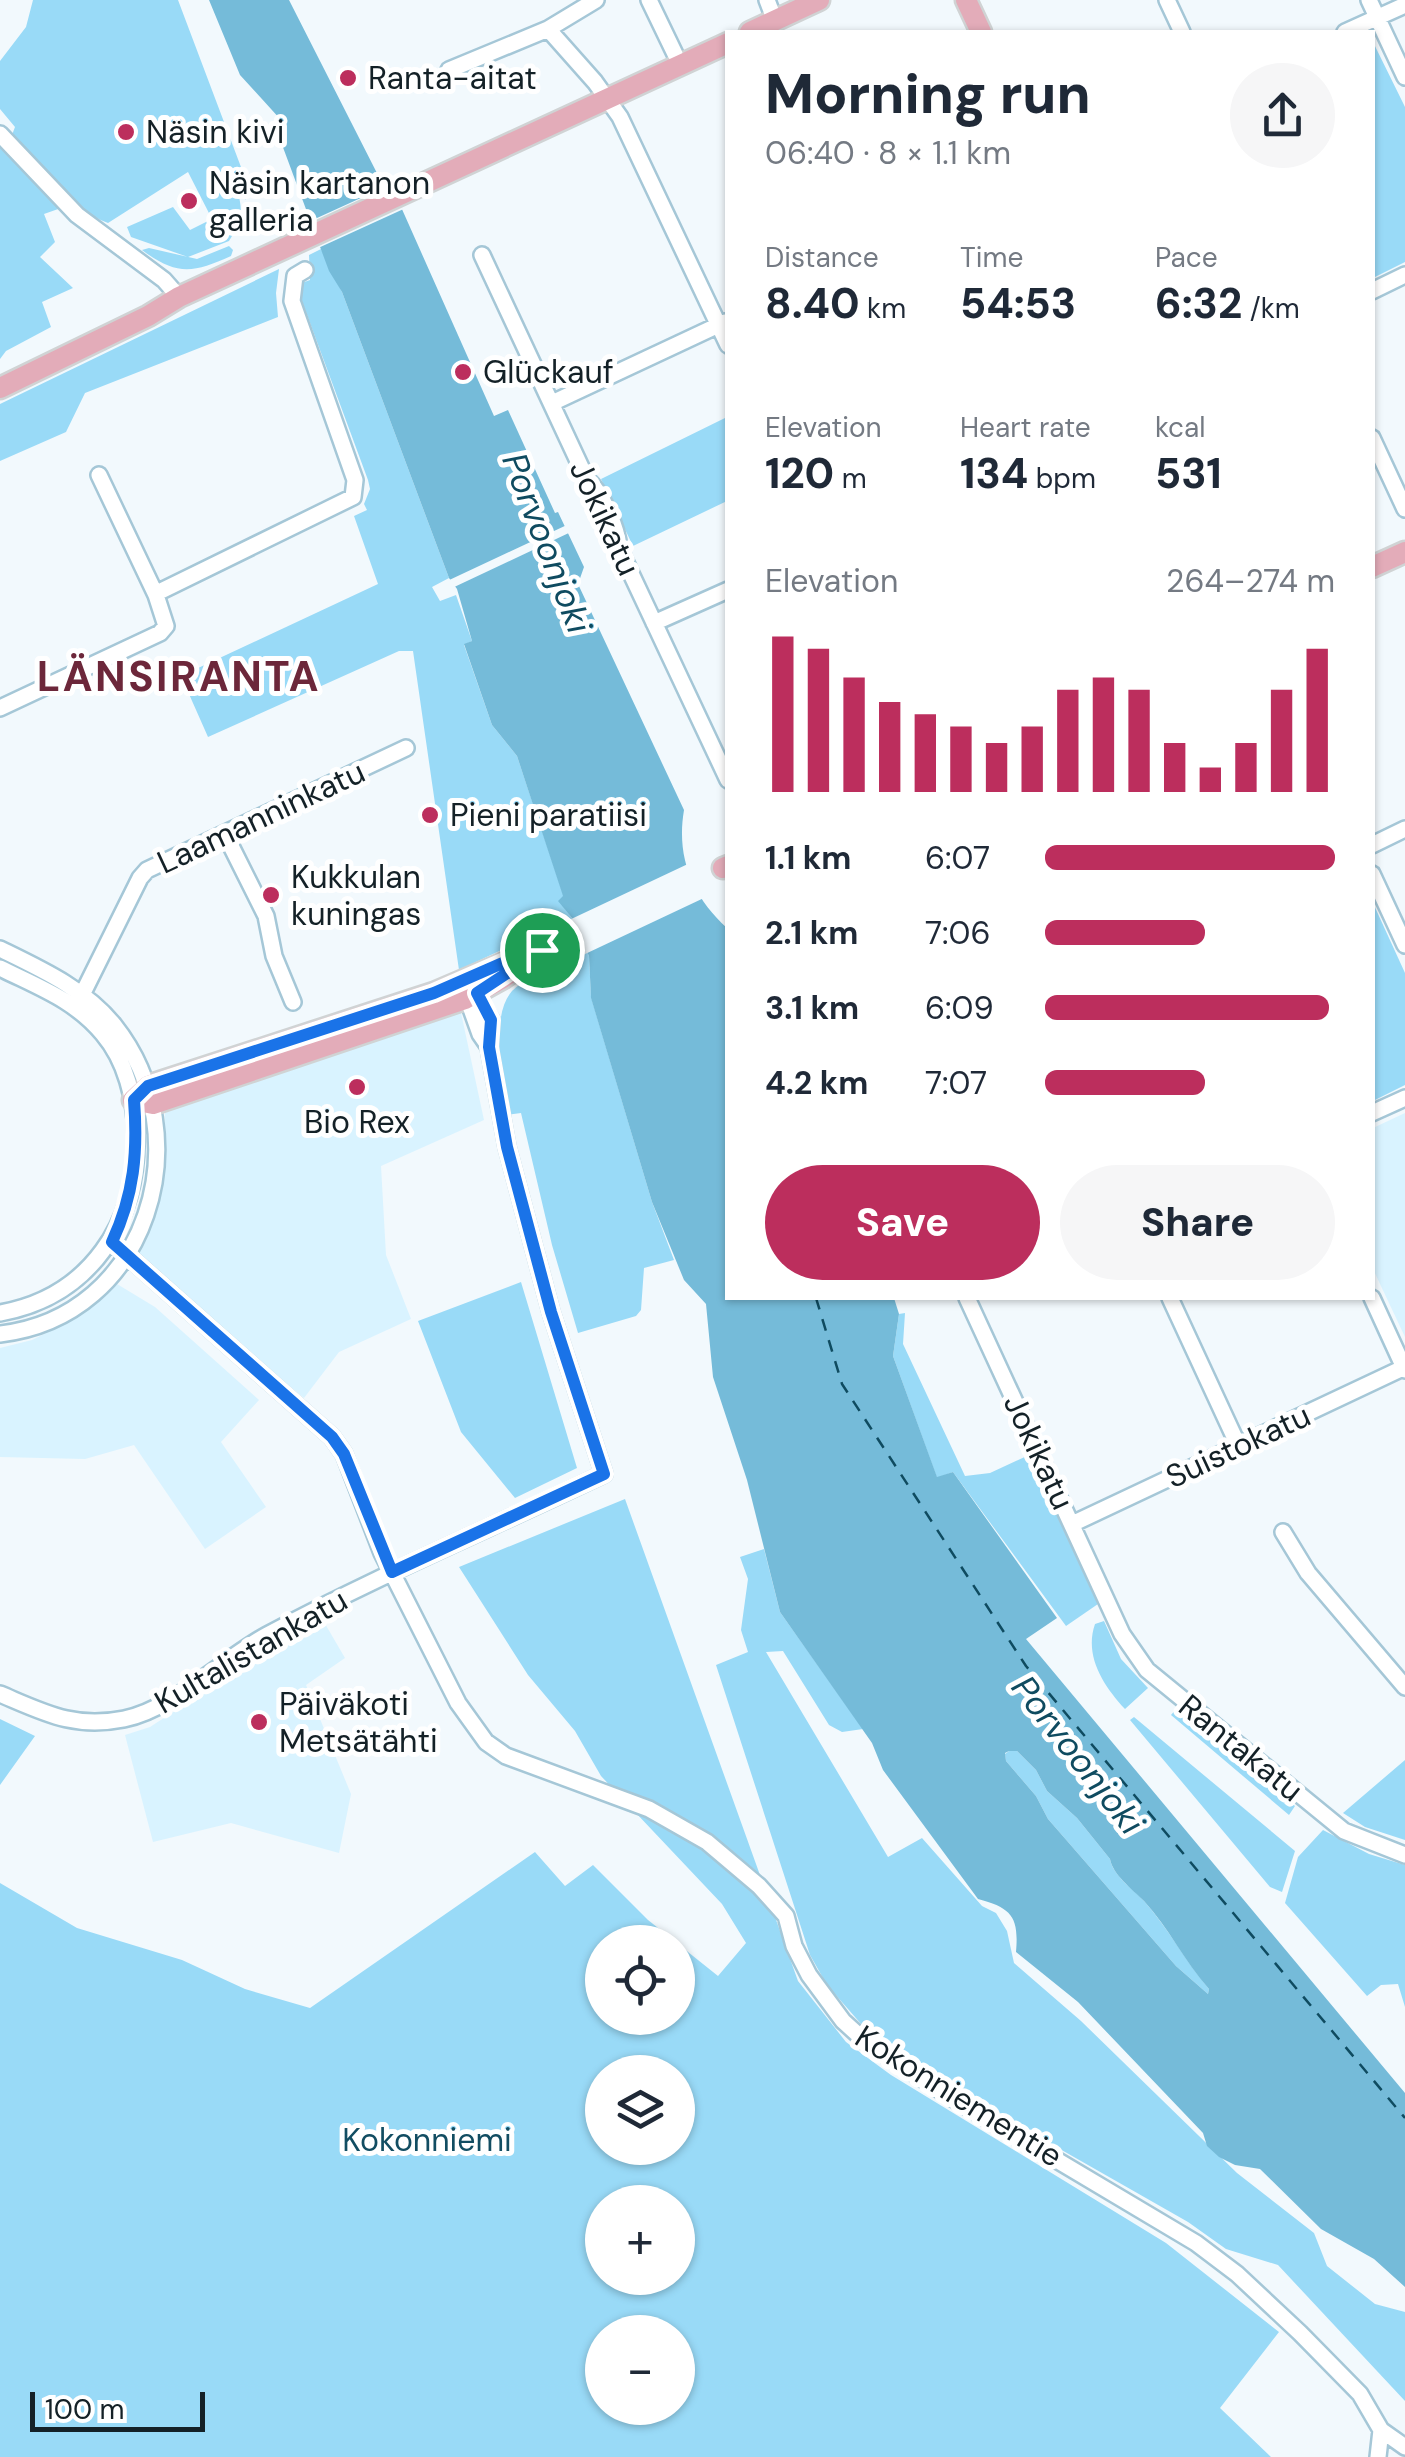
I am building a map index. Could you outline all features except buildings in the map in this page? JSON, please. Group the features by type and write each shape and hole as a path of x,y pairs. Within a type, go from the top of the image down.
{"main road":[{"path":"778,27 819,0"},
{"path":"966,0 981,30"},
{"path":"0,388 356,213 725,44"},
{"path":"0,374 143,305 179,297"},
{"path":"1375,565 1405,552"},
{"path":"145,1097 469,991"}],"street":[{"path":"449,70 548,29 596,0"},
{"path":"650,0 675,54"},
{"path":"767,0 778,27"},
{"path":"1167,0 1181,30"},
{"path":"1370,0 1405,77"},
{"path":"1349,30 1405,4"},
{"path":"548,29 609,100 723,323 552,402"},
{"path":"0,134 77,214 164,280 179,297"},
{"name":"Jokikatu","path":"482,256 586,478 606,511 619,548 725,774"},
{"path":"156,595 349,502 356,492 292,301 295,276 305,270"},
{"path":"1375,289 1405,276"},
{"path":"1375,444 1405,509"},
{"path":"0,708 160,634 166,626 156,595 99,474"},
{"path":"654,623 725,591"},
{"name":"Laamanninkatu","path":"79,1000 140,878 154,866 406,748"},
{"path":"1375,843 1405,829"},
{"path":"225,834 266,916 274,956 293,1002"},
{"path":"1375,880 1405,945"},
{"path":"0,950 113,1024 145,1097 158,1149 157,1172 141,1229 111,1276 68,1310 38,1324 0,1334"},
{"path":"0,968 79,1000"},
{"name":"Kultalistankatu","path":"0,1694 73,1722 134,1716 176,1694 264,1637 392,1572 604,1474 546,1295 507,1147 489,1047 480,1034 469,991"},
{"path":"0,1313 35,1303 58,1291 95,1262 112,1242 130,1198 145,1097"},
{"path":"1375,1112 1405,1098"},
{"path":"112,1242 332,1437 344,1454 392,1572"},
{"name":"Jokikatu","path":"971,1300 1110,1606"},
{"path":"1171,1300 1238,1445"},
{"path":"1373,1300 1405,1368"},
{"name":"Suistokatu","path":"1072,1524 1405,1368"},
{"path":"1284,1532 1308,1573 1405,1687"},
{"name":"Kokonniementie","path":"392,1572 471,1725 486,1742 506,1756 650,1809 708,1842 759,1886 786,1916 794,1946 809,1975 842,2021 866,2042 954,2099 1127,2199 1224,2264 1300,2333 1360,2394 1381,2430 1405,2447"},
{"name":"Rantakatu","path":"1110,1606 1129,1647 1162,1683 1344,1831 1405,1855"},
{"path":"1378,2457 1381,2430"}],"shaded area":[{"path":"460,1008 484,1120 381,1166 386,1255 411,1319 339,1352 304,1398 132,1256 156,1205 164,1174 165,1107"},
{"path":"1405,1113 1405,1337 1375,1273 1375,1127"},
{"path":"117,1284 155,1307 259,1400 221,1442 266,1507 205,1549 134,1445 85,1459 0,1457 0,1348 32,1340 72,1320"},
{"path":"324,1622 345,1658 306,1685 351,1794 339,1853 231,1823 153,1842 125,1735 150,1727 264,1653"}],"green space":[{"path":"33,0 178,0 247,183 246,200 233,173 240,215 229,241 188,257 131,237 127,227 173,207 190,230 212,219 188,172 108,223 68,198 10,140 15,127 0,109 0,61 26,27"},
{"path":"1375,46 1405,107 1405,262 1375,277"},
{"path":"0,147 61,208 44,214 55,242 40,257 73,288 42,302 51,327 6,351 0,359"},
{"path":"229,246 233,250 231,256 185,269 165,264 142,250 149,248 197,259"},
{"path":"321,249 342,292 449,578 432,587 440,601 456,595 472,641 464,645 492,725 517,756 564,897 559,901 572,918 589,956 591,997 652,1202 674,1260 644,1268 641,1310 636,1316 578,1333 552,1245 521,1113 507,1115 499,1051 501,1017 512,991 526,981 554,971 538,933 459,970 413,651 399,651 208,737 181,676 378,584 354,516 367,510 364,504 370,489 368,480 296,285 310,280 309,255"},
{"path":"279,269 278,317 85,393 66,432 0,461 0,404"},
{"path":"725,418 725,502 633,546 601,479"},
{"path":"1375,907 1405,973 1405,1085 1375,1100"},
{"path":"521,1282 577,1468 515,1498 461,1432 418,1321"},
{"path":"905,1313 903,1344 965,1476 990,1473 1029,1455 1098,1604 1066,1626 953,1472 937,1478 893,1356 899,1314"},
{"name":"Kokonniemi","path":"625,1499 798,1981 846,2042 891,2075 1166,2243 1279,2332 1220,2408 1271,2457 0,2457 0,1883 77,1928 182,1960 245,1989 310,2008 535,1852 565,1886 593,1865 654,1925 585,1925 585,2035 695,2035 695,1958 718,1976 746,1943 722,1904 601,1776 575,1731 528,1675 459,1567"},
{"path":"764,1549 780,1612 863,1729 842,1732 829,1725 783,1651 766,1652 888,1857 922,1838 982,1906 996,1913 1007,1931 1014,1963 1081,2021 1237,2173 1314,2233 1327,2266 1375,2304 1405,2312 1405,2401 1278,2265 1226,2249 1188,2222 942,2082 862,2025 827,1985 810,1955 716,1665 748,1652 741,1630 748,1579 740,1557"},
{"path":"1104,1621 1121,1659 1148,1688 1125,1709 1109,1690 1094,1659 1095,1624"},
{"path":"1177,1708 1295,1806 1289,1815 1171,1715"},
{"path":"1134,1717 1295,1851 1282,1892 1270,1887 1130,1720"},
{"path":"0,1719 35,1736 0,1785"},
{"path":"1009,1751 1017,1751 1036,1770 1047,1791 1077,1818 1110,1859 1119,1877 1161,1923 1209,1989 1208,1994 1176,1966 1048,1819 1036,1796 1006,1761"},
{"path":"1405,1760 1405,1840 1365,1827 1343,1813"},
{"path":"1323,1830 1369,1854 1405,1865 1405,2007 1398,1984 1381,1985 1367,1996 1285,1903 1298,1857"}],"water":[{"name":"Porvoonjoki","path":"209,0 289,0 382,183 389,180 494,416 508,410 555,513 558,512 584,567 578,584 684,810 682,844 689,875 704,903 725,926 725,1300 895,1300 899,1314 893,1356 937,1477 953,1472 1057,1618 1026,1639 1405,2093 1405,2287 1374,2259 1321,2229 1260,2169 1235,2165 1219,2157 1207,2146 1203,2133 1078,2002 1016,1952 1016,1930 1011,1916 999,1906 978,1899 883,1770 872,1743 780,1612 747,1480 713,1377 706,1304 684,1280 652,1202 591,998 589,956 572,918 558,901 563,896 517,756 492,725 464,644 472,641 457,589 449,578 342,292 329,271 281,142 281,120 240,75","holes":["1017,1751 1036,1770 1047,1791 1077,1818 1119,1876 1153,1911 1209,1989 1208,1994 1176,1966 1048,1819 1036,1796 1006,1761 1005,1753"]}],"pier":[{"path":"396,182 408,207 316,249 306,223"},
{"path":"569,524 573,531 450,589 445,582"},
{"path":"690,863 706,897 583,955 567,921"}],"ferry route":[{"path":"817,1300 842,1384 1026,1666 1405,2118"}],"place":[{"name":"Ranta-aitat","path":"348,78"},
{"name":"Näsin kivi","path":"126,132"},
{"name":"Näsin kartanon galleria","path":"189,201"},
{"name":"Glückauf","path":"463,372"},
{"name":"Pieni paratiisi","path":"430,815"},
{"name":"Kukkulan kuningas","path":"271,895"},
{"name":"Bio Rex","path":"357,1087"},
{"name":"Päiväkoti Metsätähti","path":"259,1722"}],"district":[{"name":"LÄNSIRANTA","path":"179,676"}],"route":[{"path":"542,950 477,993 491,1020 489,1047 507,1147 551,1312 604,1474 392,1572 344,1454 332,1437 112,1242 130,1198 134,1176 134,1100 148,1086 434,993 542,950"}]}
